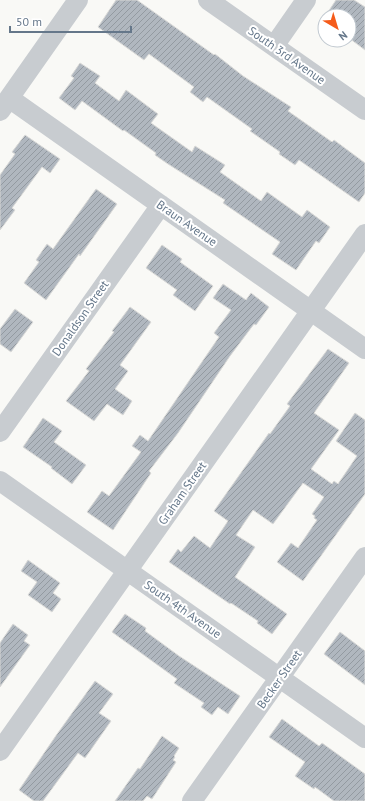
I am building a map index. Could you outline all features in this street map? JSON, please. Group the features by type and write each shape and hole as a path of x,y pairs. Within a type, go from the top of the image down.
{"street":[{"path":"4,105 78,0"},
{"name":"South 3rd Avenue","path":"208,0 365,110"},
{"path":"274,46 306,0"},
{"name":"Braun Avenue","path":"4,105 161,205 365,350"},
{"name":"Donaldson Street","path":"0,432 161,205"},
{"name":"Graham Street","path":"0,751 365,234"},
{"name":"South 4th Avenue","path":"0,481 365,738"},
{"name":"Becker Street","path":"192,801 365,558"}],"building":[{"path":"116,0 137,0 214,55 215,54 243,76 291,107 288,111 332,142 334,140 365,163 365,193 359,202 299,160 295,165 279,154 280,152 250,131 252,129 207,97 203,102 190,92 194,87 149,54 144,60 98,27"},
{"path":"336,0 354,0 365,7 365,50 357,44 357,8 330,8"},
{"path":"80,63 100,76 95,83 119,101 126,90 158,114 151,123 192,152 195,146 225,165 220,172 261,201 267,192 302,217 307,210 330,227 319,243 316,241 296,270 272,254 280,242 223,203 225,200 155,155 156,153 82,101 75,110 59,98 74,78 71,76"},
{"path":"25,135 60,159 50,173 42,167 12,208 15,210 0,230 0,175 15,154 12,152"},
{"path":"96,189 117,204 46,300 24,283 39,262 36,260 47,244 53,249"},
{"path":"162,245 182,259 180,262 213,286 195,311 173,295 177,290 146,268"},
{"path":"223,284 246,300 251,293 269,307 230,356 178,433 149,471 151,473 113,530 87,512 102,491 109,496 141,452 132,446 140,435 148,441 219,337 214,333 231,310 213,298"},
{"path":"130,307 151,322 120,365 128,371 115,389 132,401 123,415 107,404 94,421 66,401 89,371 86,369 114,332 112,331"},
{"path":"15,309 33,322 11,352 0,344 0,329"},
{"path":"328,349 349,363 314,413 339,430 311,469 332,484 334,481 338,484 357,456 336,441 355,413 365,420 365,494 303,581 277,562 291,543 298,548 317,520 312,514 324,497 303,483 273,524 253,510 236,535 255,547 235,577 287,614 272,634 257,623 258,621 231,603 230,604 169,562 178,549 181,552 194,536 210,548 228,521 214,511 290,406 287,404"},
{"path":"43,418 62,431 54,442 86,465 72,484 51,468 52,467 23,447"},
{"path":"28,560 60,583 53,593 61,599 52,612 28,595 37,582 21,571"},
{"path":"125,614 146,628 145,631 179,656 240,696 228,714 218,707 212,715 201,707 204,703 174,683 177,679 112,632"},
{"path":"13,624 28,635 24,641 30,645 0,687 0,643"},
{"path":"340,632 365,651 365,685 324,654"},
{"path":"95,681 113,694 99,713 111,721 85,758 78,753 43,801 34,801 19,790"},
{"path":"282,719 319,746 322,743 365,774 365,801 334,801 315,787 314,789 295,776 305,762 269,737"},
{"path":"162,736 179,748 173,760 176,762 152,799 147,796 143,801 115,801 138,768 140,769"}]}
